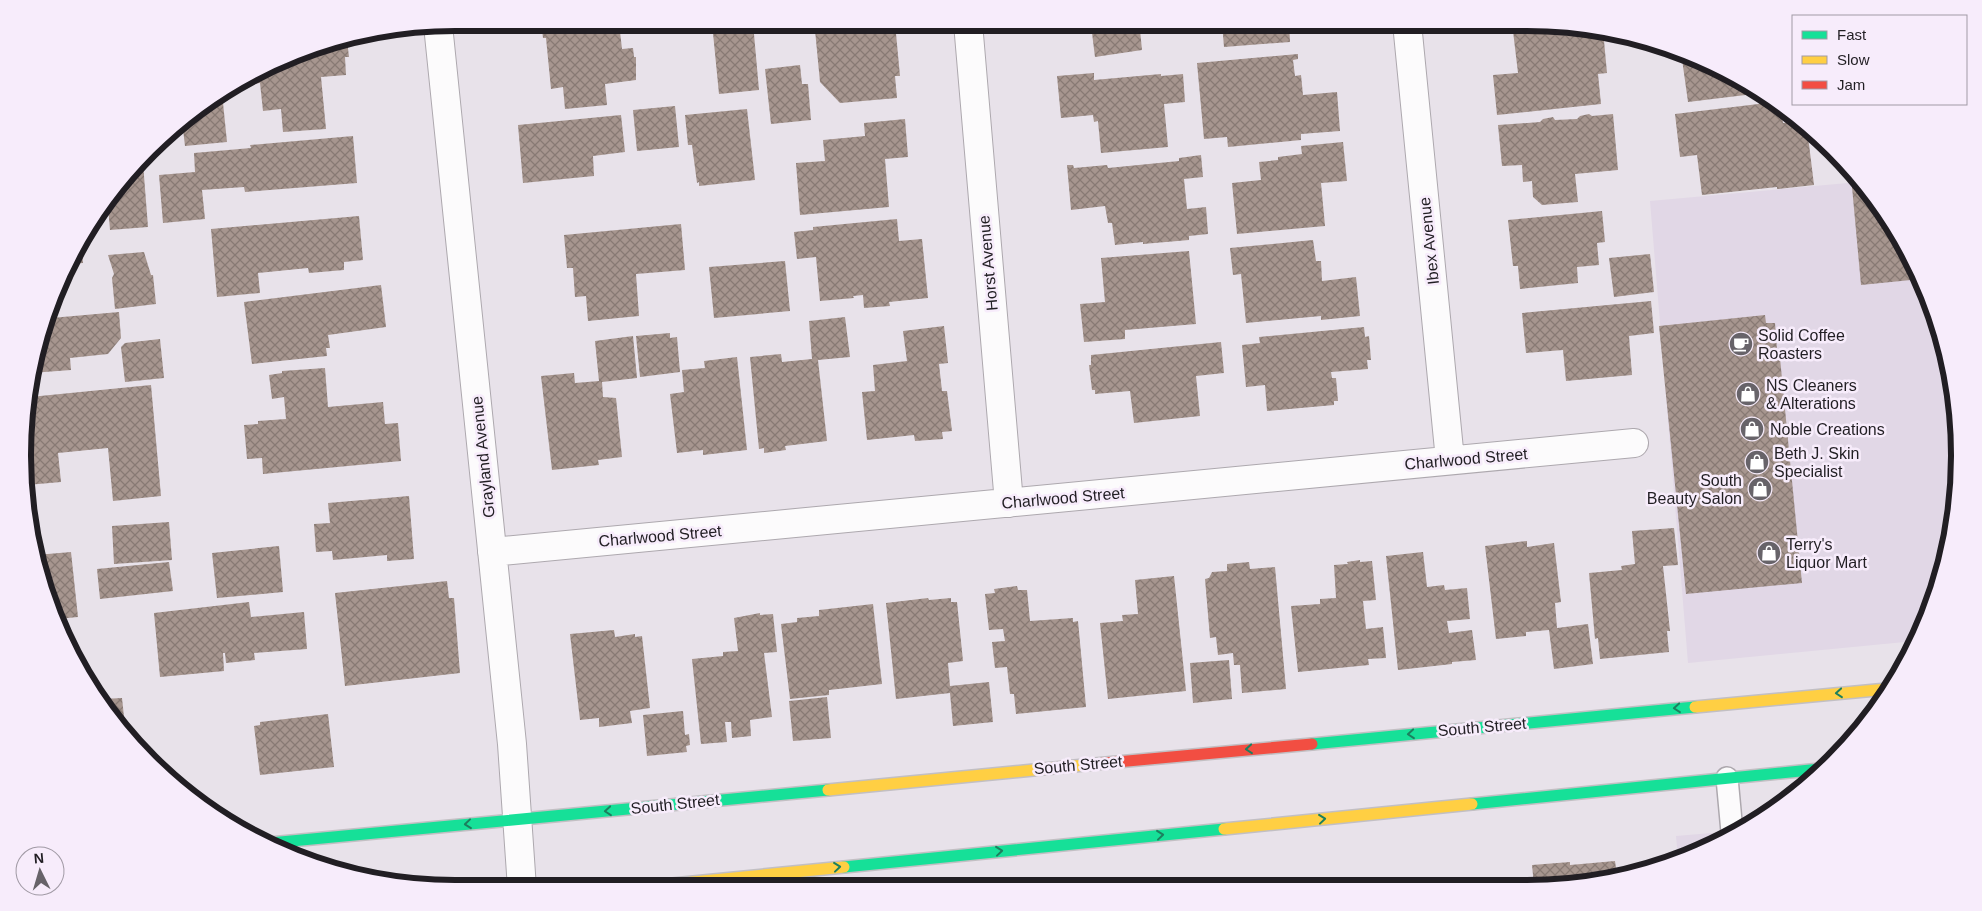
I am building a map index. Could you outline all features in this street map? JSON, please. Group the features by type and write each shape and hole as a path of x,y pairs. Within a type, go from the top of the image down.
{"main road":[{"name":"South Street","path":"281,842 1880,690"},
{"path":"712,880 1810,770"}],"street":[{"name":"Horst Avenue","path":"969,31 1009,503"},
{"name":"Ibex Avenue","path":"1408,31 1450,460"},
{"name":"Grayland Avenue","path":"439,32 512,744 521,880"},
{"name":"Charlwood Street","path":"492,552 1634,443"}],"lane":[{"path":"1727,778 1732,827"}],"shaded area":[{"path":"1851,183 1863,197 1894,243 1918,293 1936,346 1947,400 1951,456 1950,483 1943,538 1928,592 1908,642 1688,663 1650,201"},
{"path":"1721,832 1677,851 1676,836"}],"building":[{"path":"542,31 620,31 622,49 633,48 634,57 636,57 636,80 605,84 607,105 565,109 563,87 551,89 546,38 543,38"},
{"path":"713,31 754,31 759,90 719,94"},
{"path":"815,31 896,31 900,76 895,76 897,98 840,103 820,82"},
{"path":"1087,31 1140,31 1142,50 1095,57 1092,33 1087,34"},
{"path":"1223,31 1289,31 1290,42 1224,47"},
{"path":"1513,31 1554,32 1604,38 1607,73 1598,74 1601,104 1497,115 1493,75 1518,73"},
{"path":"348,46 349,57 345,57 346,75 321,77 326,129 283,132 281,109 263,111 260,83 251,84 293,64"},
{"path":"1298,54 1298,59 1293,60 1295,76 1301,75 1303,95 1337,92 1340,131 1301,134 1301,140 1228,147 1227,137 1204,139 1197,63"},
{"path":"1682,61 1714,75 1749,95 1688,102"},
{"path":"800,65 802,84 808,84 811,120 771,124 765,69"},
{"path":"1094,73 1094,80 1183,74 1185,102 1164,104 1168,147 1101,153 1098,121 1094,122 1093,115 1061,118 1057,76"},
{"path":"223,101 227,142 185,146 183,131"},
{"path":"1763,103 1782,117 1783,123 1789,122 1808,139 1814,185 1702,195 1697,155 1680,157 1675,114"},
{"path":"675,106 679,147 637,151 633,110"},
{"path":"747,109 755,180 699,186 692,145 688,145 685,115"},
{"path":"1589,114 1592,116 1613,114 1618,170 1575,174 1578,202 1542,205 1533,197 1532,181 1523,182 1522,165 1502,166 1498,125 1540,122 1543,119 1553,117 1555,120 1577,119 1580,116"},
{"path":"621,115 625,152 593,156 594,176 523,183 518,125"},
{"path":"905,119 908,157 885,159 889,207 800,215 796,163 825,161 823,140 865,136 864,123"},
{"path":"353,136 357,183 245,192 244,187 202,190 205,219 163,223 159,175 195,172 194,153 251,148 250,145"},
{"path":"1343,142 1347,181 1321,183 1325,226 1237,234 1232,183 1261,180 1259,162 1278,160 1278,157 1302,154 1301,146"},
{"path":"1201,155 1203,177 1184,179 1187,209 1206,207 1208,234 1189,236 1189,240 1115,245 1112,223 1108,223 1105,206 1071,210 1067,165 1073,165 1074,168 1107,165 1108,168 1179,161 1179,158"},
{"path":"143,169 148,227 110,230 109,212"},
{"path":"1852,187 1854,187 1863,197 1894,243 1912,280 1861,285"},
{"path":"1602,211 1605,242 1597,243 1599,265 1577,267 1578,283 1520,289 1518,266 1513,266 1508,220"},
{"path":"359,216 363,260 344,262 344,270 309,273 308,268 258,273 260,293 217,297 211,229"},
{"path":"897,219 899,241 922,239 928,298 889,302 890,306 864,308 863,295 853,296 854,298 820,301 816,257 797,259 794,232 813,230 813,227"},
{"path":"681,224 685,270 636,274 639,316 588,321 586,296 575,297 573,268 567,268 564,235"},
{"path":"1313,240 1316,261 1321,261 1322,281 1356,277 1360,316 1321,320 1321,316 1246,323 1241,274 1233,275 1230,248"},
{"path":"1189,251 1196,324 1125,330 1125,339 1084,342 1080,304 1105,302 1101,258"},
{"path":"144,252 151,275 153,275 156,304 115,309 112,278 114,274 108,255"},
{"path":"82,254 83,263 77,263"},
{"path":"1650,254 1654,292 1614,297 1609,258"},
{"path":"785,261 790,311 714,318 709,267"},
{"path":"381,285 386,327 328,335 330,348 326,348 327,356 252,364 244,302"},
{"path":"1651,301 1654,333 1629,336 1632,375 1566,381 1563,350 1526,353 1522,313"},
{"path":"119,312 121,338 108,354 70,358 71,370 39,372 55,318"},
{"path":"1765,315 1766,323 1775,323 1777,350 1770,350 1771,359 1780,358 1802,583 1686,594 1659,326"},
{"path":"845,317 850,357 818,360 827,441 785,446 786,450 764,453 764,448 759,449 750,357 781,354 782,362 812,359 809,321"},
{"path":"944,326 948,363 939,364 942,391 947,391 952,431 942,432 943,439 915,441 914,435 867,440 862,392 875,391 873,365 907,361 903,331"},
{"path":"1364,327 1365,337 1369,336 1371,360 1367,360 1368,369 1331,372 1332,378 1336,378 1338,401 1334,401 1334,405 1267,411 1265,385 1246,387 1242,345 1260,343 1259,337"},
{"path":"670,333 670,338 677,337 680,372 640,377 636,336"},
{"path":"633,336 637,378 602,382 603,397 616,398 622,457 598,460 599,465 552,470 541,376 574,373 575,383 599,381 595,341"},
{"path":"160,339 164,378 125,382 121,347 125,343"},
{"path":"1221,342 1224,373 1196,376 1200,416 1134,423 1130,391 1095,394 1095,390 1092,390 1089,365 1091,365 1091,355"},
{"path":"737,357 747,450 703,455 703,450 677,453 670,394 684,392 682,370 705,368 704,361"},
{"path":"325,368 328,407 383,402 385,424 398,423 401,461 263,474 262,458 247,459 244,425 258,424 258,421 286,419 284,397 272,399 269,375 282,373 282,371"},
{"path":"151,385 161,496 113,501 108,448 58,453 61,482 32,485 32,428 36,396"},
{"path":"409,496 414,559 387,561 387,555 333,560 332,551 316,552 314,524 330,523 328,503"},
{"path":"169,522 172,560 114,564 112,526"},
{"path":"1674,528 1678,565 1663,566 1670,631 1667,631 1669,652 1600,659 1598,638 1595,639 1589,573 1622,570 1621,566 1635,564 1632,531"},
{"path":"1527,541 1527,547 1554,543 1561,602 1555,603 1557,628 1588,624 1593,664 1554,669 1549,630 1526,632 1526,636 1496,639 1485,546"},
{"path":"279,546 283,592 217,598 212,553"},
{"path":"71,552 78,617 64,618 43,554"},
{"path":"1423,552 1427,587 1444,585 1445,590 1467,588 1470,619 1447,621 1449,633 1472,630 1476,660 1398,670 1386,556"},
{"path":"1360,560 1360,562 1372,561 1376,600 1363,601 1366,629 1383,627 1386,658 1368,659 1369,665 1298,672 1291,606 1320,604 1320,599 1336,598 1334,565 1348,564 1347,562"},
{"path":"169,562 173,591 100,599 97,569"},
{"path":"1249,562 1250,569 1275,567 1286,689 1242,693 1240,665 1234,665 1233,653 1218,655 1216,637 1210,638 1205,579 1209,578 1212,572 1227,571 1227,564"},
{"path":"1174,576 1186,691 1108,699 1100,623 1123,621 1122,615 1138,614 1135,580"},
{"path":"447,581 449,598 454,598 460,673 345,686 335,593"},
{"path":"1017,586 1018,590 1027,590 1030,621 1073,618 1073,622 1078,621 1086,707 1016,714 1014,694 1010,694 1007,667 995,668 992,642 1005,641 1003,629 989,630 985,594 995,593 994,589"},
{"path":"928,598 929,600 951,598 951,602 957,602 963,661 948,663 950,686 989,682 993,722 953,726 950,693 896,699 886,603"},
{"path":"249,602 251,617 304,612 307,649 254,653 255,660 226,663 225,653 223,653 224,671 160,677 154,613"},
{"path":"873,604 882,684 829,690 829,695 790,699 781,624 797,622 797,618 819,616 819,610"},
{"path":"760,613 760,615 773,614 777,652 764,653 772,717 750,720 751,736 732,738 731,722 725,722 727,742 701,744 692,659 723,656 723,652 738,651 734,618"},
{"path":"614,630 615,637 635,634 635,637 642,636 650,708 630,711 632,723 599,727 599,718 580,720 570,634"},
{"path":"1229,660 1232,699 1193,703 1190,663"},
{"path":"827,697 831,738 793,741 789,701"},
{"path":"122,698 124,720 119,714 108,699"},
{"path":"683,711 685,735 689,734 690,745 686,746 687,752 647,756 643,715"},
{"path":"328,714 334,767 260,775 254,726 260,725 260,722"},
{"path":"1615,861 1616,870 1582,876 1533,880 1532,865 1570,862 1570,865"}],"traffic: fast":[{"path":"1312,744 1695,707"},
{"path":"1472,804 1810,770"},
{"path":"281,842 828,790"},
{"path":"844,867 1224,829"}],"traffic: slow":[{"path":"1695,707 1880,690"},
{"path":"828,790 1095,764"},
{"path":"1224,829 1472,804"},
{"path":"713,880 844,867"}],"traffic: jam":[{"path":"1095,764 1312,744"}],"place":[{"name":"Solid Coffee Roasters","path":"1741,344"},
{"name":"NS Cleaners & Alterations","path":"1748,394"},
{"name":"Noble Creations","path":"1752,429"},
{"name":"Beth J. Skin Specialist","path":"1757,462"},
{"name":"South Beauty Salon","path":"1760,489"},
{"name":"Terry's Liquor Mart","path":"1769,553"}]}
